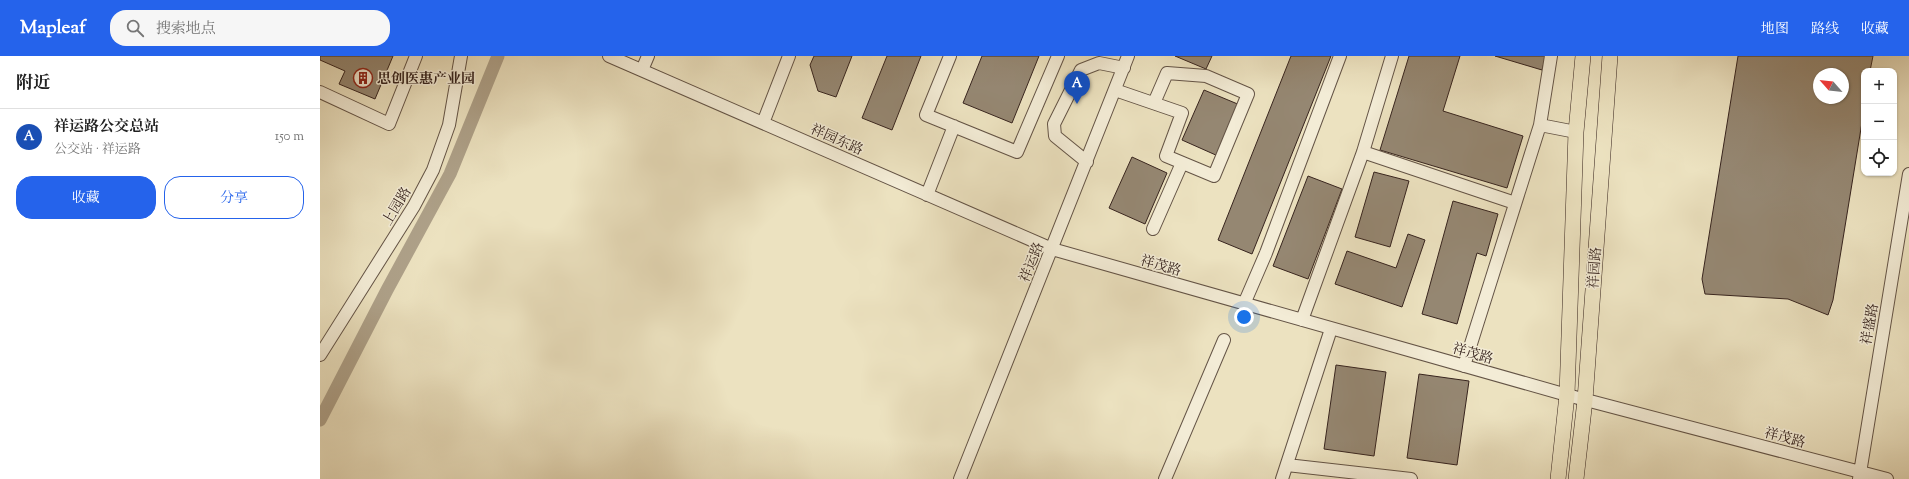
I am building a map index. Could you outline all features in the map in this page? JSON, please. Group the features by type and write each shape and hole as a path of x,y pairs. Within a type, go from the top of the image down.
{"main road":[{"name":"祥园路","path":"1558,479 1567,396 1576,132 1582,56"},
{"name":"祥园路","path":"1576,479 1585,400 1610,56"}],"street":[{"path":"320,92 389,124 416,56"},
{"name":"上园路","path":"320,355 410,212 433,170 449,125 462,56"},
{"name":"祥园东路","path":"609,56 1052,249"},
{"path":"642,70 648,56"},
{"path":"763,123 789,56"},
{"path":"950,56 926,114 1017,152 1058,56"},
{"name":"祥运路","path":"960,479 1128,56"},
{"path":"1244,304 1266,253 1340,56"},
{"path":"1302,320 1363,152 1392,56"},
{"path":"1464,366 1540,125 1551,56"},
{"path":"1087,162 1055,136 1054,124 1081,70 1099,63 1124,68"},
{"path":"1115,90 1182,113 1166,156 1214,176 1248,94 1206,76 1167,73 1154,103"},
{"path":"1540,125 1576,132"},
{"path":"927,195 954,126"},
{"path":"1363,152 1515,203"},
{"path":"1153,229 1182,163"},
{"name":"祥盛路","path":"1859,476 1909,174"},
{"name":"祥茂路","path":"1052,249 1567,396 1859,476 1882,478"},
{"path":"1282,479 1331,329"},
{"path":"1165,479 1224,340"},
{"path":"1287,465 1411,479"}],"building":[{"name":"思创医惠产业园","path":"320,56 393,56 375,99 339,84 345,71 320,60"},
{"path":"814,56 852,56 836,97 818,91 810,65"},
{"path":"887,56 921,56 892,130 862,118"},
{"path":"982,56 1039,56 1012,123 963,103"},
{"path":"1175,56 1212,56 1206,69"},
{"path":"1291,56 1331,56 1252,254 1218,240"},
{"path":"1409,56 1460,56 1443,111 1523,136 1507,188 1380,150"},
{"path":"1495,56 1546,56 1542,70"},
{"path":"1738,56 1873,56 1871,68 1861,68 1861,128 1833,300 1828,315 1788,299 1705,294 1702,279"},
{"path":"1204,90 1240,105 1218,156 1182,140"},
{"path":"1132,157 1167,173 1145,224 1109,208"},
{"path":"1374,172 1409,181 1390,247 1355,237"},
{"path":"1308,176 1342,189 1308,279 1273,266"},
{"path":"1453,201 1498,214 1486,256 1477,253 1457,324 1422,314"},
{"path":"1408,234 1425,240 1402,307 1335,284 1347,251 1396,268"},
{"path":"1336,365 1386,372 1374,456 1324,449"},
{"path":"1419,374 1469,381 1457,465 1407,458"}],"waterway":[{"path":"320,420 387,290 450,174 498,56"}],"place":[{"name":"思创医惠产业园","path":"363,78"},
{"name":"祥运路公交总站","path":"1077,104"}]}
